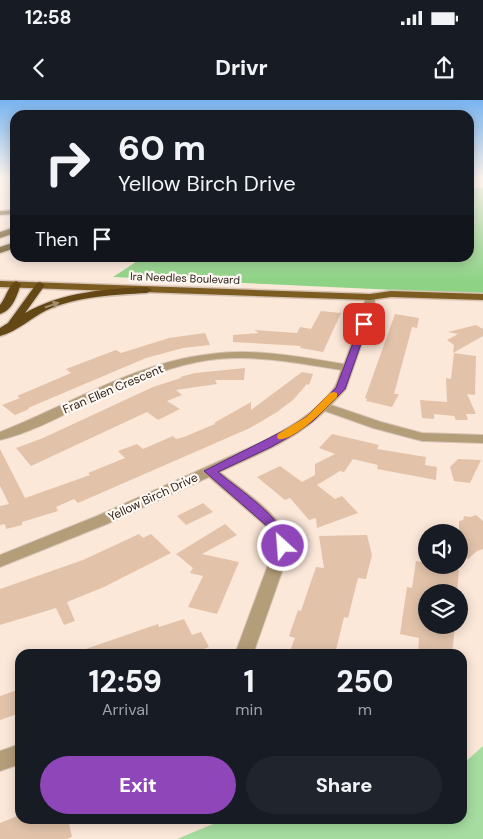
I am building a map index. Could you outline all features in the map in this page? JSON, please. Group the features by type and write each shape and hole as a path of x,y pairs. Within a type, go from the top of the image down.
{"highway":[{"path":"0,311 11,299 16,284"},
{"path":"5,331 40,285"},
{"path":"5,331 46,306 69,299 99,294 147,290"}],"main road":[{"name":"Ira Needles Boulevard","path":"0,284 370,297 391,294 483,297"},
{"name":"Ira Needles Boulevard","path":"370,297 389,301 483,306"}],"street":[{"name":"Yellow Birch Drive","path":"0,561 102,520 267,445 310,419 340,389 369,309 370,297"},
{"name":"Fran Ellen Crescent","path":"0,436 25,427 144,374 194,360 222,356 258,355 348,368"},
{"path":"323,406 377,425 422,437 483,439"},
{"path":"210,471 273,524 280,534 283,546 246,649"},
{"path":"0,761 15,756"}],"green space":[{"path":"474,212 483,212 483,294 113,277 136,262 474,262"},
{"path":"483,746 483,839 177,839 213,824 467,824 467,760"}],"building":[{"path":"321,311 341,313 323,352 300,348 301,346 233,342 233,335 259,333 254,330 297,333 300,327 311,329"},
{"path":"395,314 419,318 417,328 412,327 394,394 399,394 392,407 366,401 367,399 365,398"},
{"path":"476,325 483,329 483,336 453,353 454,345 447,340 458,334 448,332"},
{"path":"205,333 210,345 183,348 146,358 15,415 2,405 20,398 17,396 71,373 66,369 116,350 121,353 169,338"},
{"path":"454,353 476,356 475,395 467,394 476,414 466,414 468,420 456,420 454,416 434,414 434,419 422,418 420,400 447,402 446,378 451,379"},
{"path":"245,368 244,380 215,380 217,384 176,390 182,395 167,401 180,409 158,420 147,412 31,466 16,448 43,438 153,387 180,377 195,373"},
{"path":"302,372 313,374 309,385 307,384 293,400 277,412 250,428 78,503 74,499 56,507 58,511 22,522 22,525 6,529 5,524 0,525 0,506 9,504 0,486 0,449 25,498 90,475 88,473 125,458 118,451 137,444 143,449 173,436 176,439 184,437 215,424 251,402 251,410"},
{"path":"332,434 379,445 377,449 426,457 425,465 437,467 436,480 377,469 378,465 353,459 344,472 340,471 317,485 335,499 342,496 358,513 317,528 316,518 309,520 290,498 285,500 257,477 280,466 302,482 315,475 315,464 335,454 319,448"},
{"path":"458,459 481,460 470,483 454,481 450,467"},
{"path":"203,503 213,512 186,525 177,516"},
{"path":"476,515 483,521 483,549 477,551 468,559 468,524 459,524 459,521 463,520 464,516"},
{"path":"225,524 237,535 202,554 239,562 217,614 188,607 203,576 190,573 193,568 176,554"},
{"path":"139,534 143,538 151,534 171,553 104,587 67,602 75,621 64,625 56,608 0,625 0,589 83,560"},
{"path":"367,535 372,555 366,579 358,578 348,618 344,617 336,649 291,649 295,638 289,636 298,610 301,611 316,567 324,568 319,536"},
{"path":"416,561 418,561 418,574 459,574 458,584 418,584 418,634 454,634 453,649 418,649 419,638 400,634 407,587 412,588"},
{"path":"184,619 192,635 201,632 209,647 204,649 86,649 158,624 159,627"},
{"path":"15,691 15,715 0,720 0,696"},
{"path":"15,817 15,824 69,824 72,837 67,839 0,839 0,823"}],"slow traffic":[{"path":"282,436 310,419 334,395"}],"route":[{"path":"283,546 280,534 273,524 210,471 267,445 310,419 340,389 364,324"}]}
